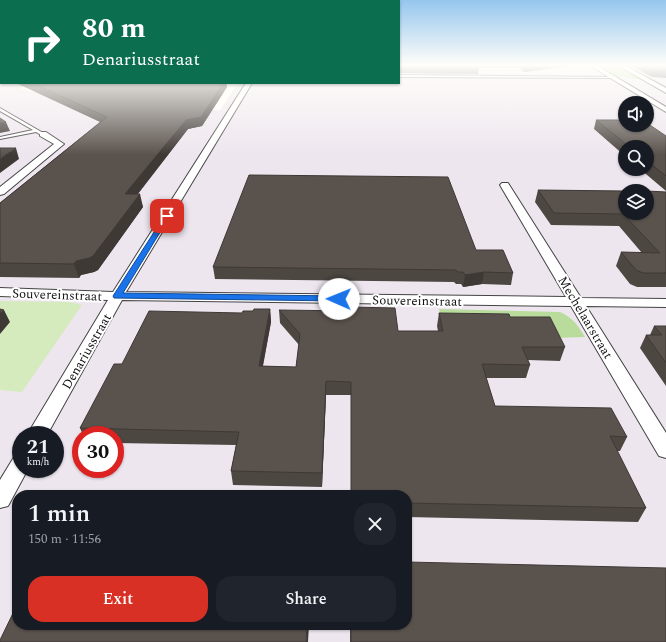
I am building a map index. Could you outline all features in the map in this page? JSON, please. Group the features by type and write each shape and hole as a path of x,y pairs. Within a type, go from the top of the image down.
{"street":[{"name":"Denariusstraat","path":"42,426 117,296 242,95"},
{"path":"641,95 666,110"},
{"path":"0,192 60,144 40,132"},
{"name":"Mechelaarstraat","path":"505,185 666,450"},
{"name":"Souvereinstraat","path":"0,292 117,296 666,303"},
{"path":"0,499 12,478"}],"lane":[{"path":"0,109 40,132"},
{"path":"0,138 40,132"}],"shaded area":[{"path":"0,95 44,95 92,108 220,110 230,95 666,95 666,642 0,642"}],"green space":[{"path":"0,301 70,302 82,305 22,392 0,390"},
{"path":"439,309 560,312 575,322 585,337 554,338 443,327"}],"building":[{"path":"58,95 215,95 201,117 186,120 125,194 140,194 93,256 76,261 74,264 0,263 0,203 107,117"},
{"path":"0,118 6,122 0,123"},
{"path":"596,120 618,120 618,132 654,132 654,128 666,136 666,176 654,167 654,140 621,140"},
{"path":"0,148 16,148 0,159"},
{"path":"249,175 448,177 476,250 503,250 513,273 484,272 465,275 463,272 458,272 456,270 213,267"},
{"path":"538,190 618,191 618,214 554,213"},
{"path":"654,191 666,192 666,273 643,273 636,270 621,252 660,253 629,220 654,220"},
{"path":"350,307 395,308 398,331 443,331 439,313 509,314 510,317 550,317 565,347 522,347 530,365 482,364 495,406 611,408 627,437 610,436 646,508 412,503 412,490 351,490 351,382 326,381 322,473 231,471 239,432 124,429 124,426 81,426 114,364 122,364 149,311 242,313 243,311 253,311 254,309 270,309 259,366 296,367 300,334 279,310 350,311"},
{"path":"654,326 666,326 666,363 646,335 662,335"},
{"path":"412,562 666,568 666,642 351,642 351,630 412,630"},
{"path":"12,615 12,630 307,630 306,642 0,642"}],"route":[{"path":"167,216 117,296 339,299"}]}
